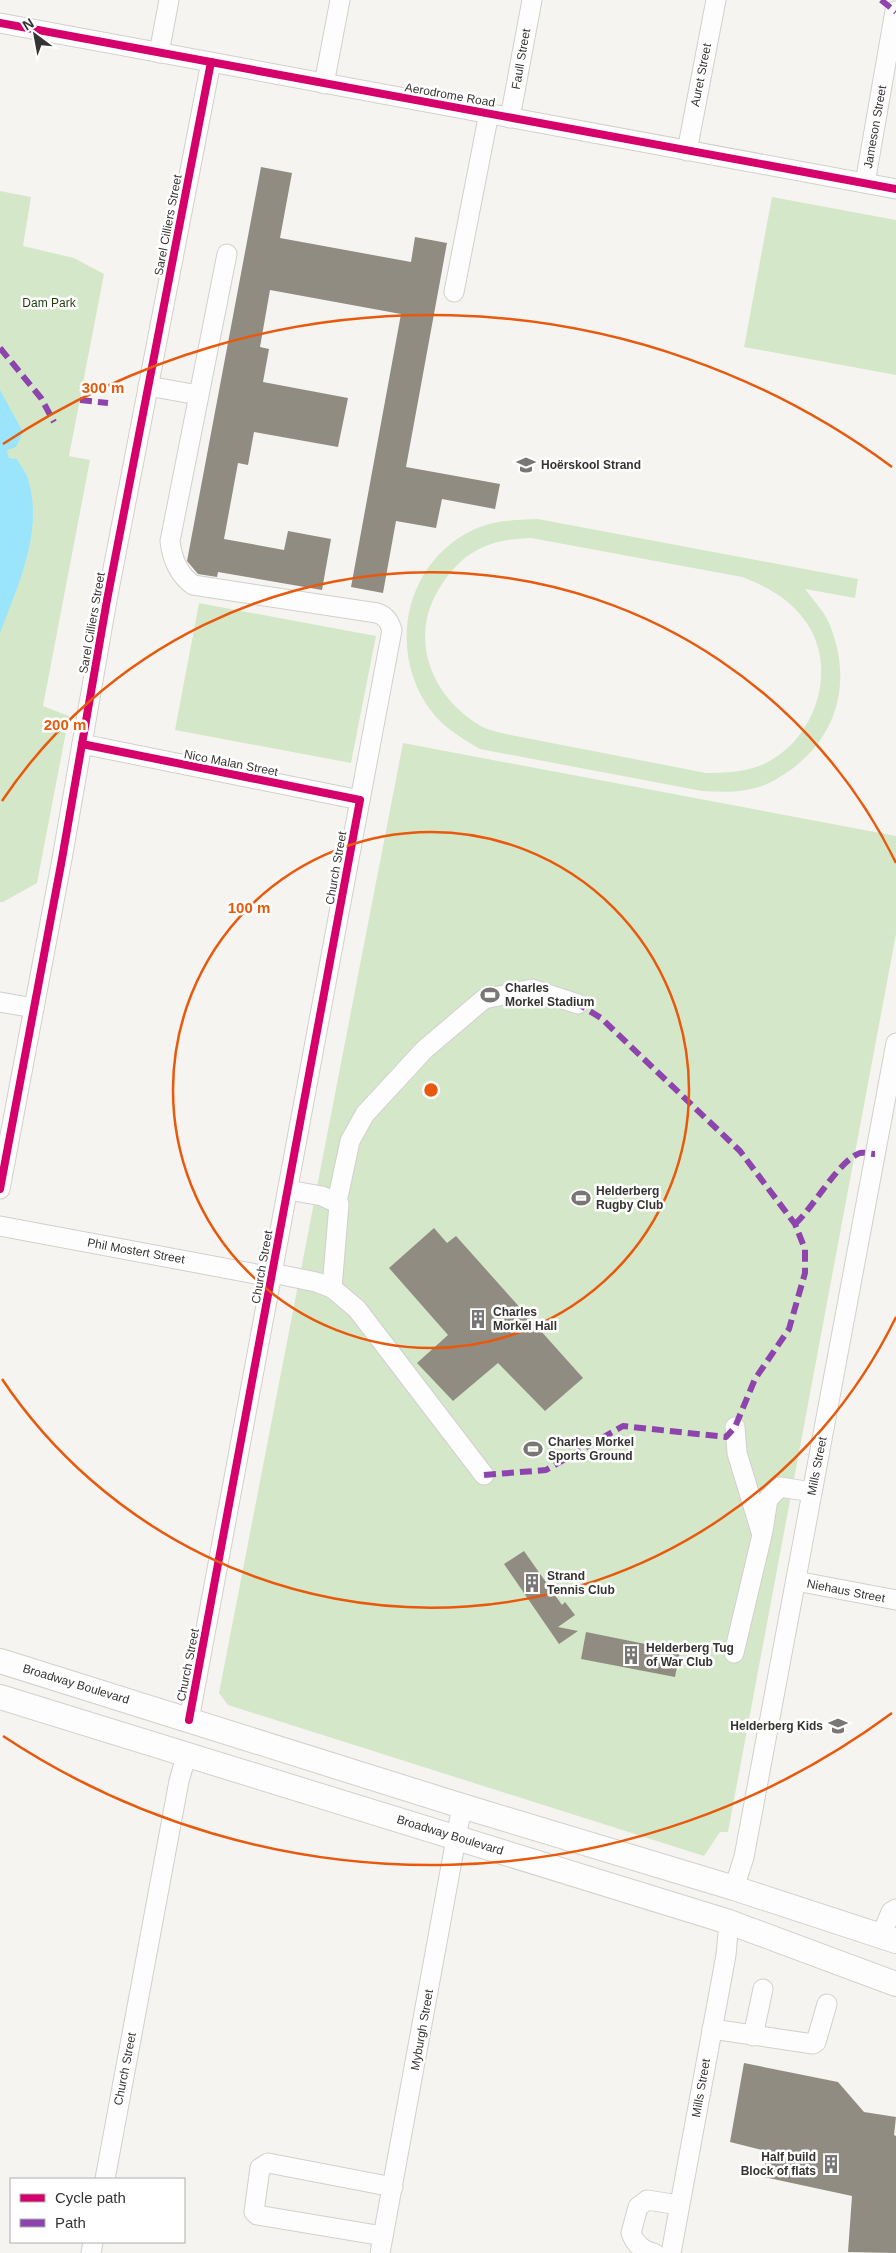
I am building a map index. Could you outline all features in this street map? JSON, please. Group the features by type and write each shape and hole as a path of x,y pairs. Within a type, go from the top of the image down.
{"main road":[{"name":"Broadway Boulevard","path":"0,1661 462,1806 734,1888 888,1938"},
{"name":"Broadway Boulevard","path":"0,1697 187,1753 729,1922 896,1984"}],"street":[{"path":"159,53 169,0"},
{"path":"324,84 340,0"},
{"name":"Faull Street","path":"510,118 532,0"},
{"name":"Auret Street","path":"687,151 716,0"},
{"name":"Jameson Street","path":"865,183 895,11"},
{"name":"Aerodrome Road","path":"0,23 896,189"},
{"name":"Sarel Cilliers Street","path":"0,1189 148,386 211,62"},
{"path":"454,292 489,113"},
{"path":"148,386 198,395 227,254"},
{"name":"Church Street","path":"189,1720 392,630 390,622 384,615 377,613 193,585 185,580 171,555 170,540 198,395"},
{"name":"Nico Malan Street","path":"82,744 358,809"},
{"path":"337,1202 350,1141 365,1114 424,1050 484,998 532,989 578,1004"},
{"path":"0,1002 34,1008"},
{"name":"Mills Street","path":"734,1888 744,1857 896,1043"},
{"path":"288,1190 322,1196 337,1202 340,1207 332,1288 357,1309 484,1475"},
{"name":"Phil Mostert Street","path":"0,1226 316,1282 332,1288"},
{"path":"735,1427 737,1453 762,1535"},
{"path":"734,1653 762,1535 768,1499 780,1487 812,1492"},
{"name":"Niehaus Street","path":"796,1581 896,1600"},
{"name":"Church Street","path":"105,2178 179,1781 187,1753"},
{"name":"Myburgh Street","path":"382,2245 462,1806"},
{"path":"888,1938 891,1912 896,1909"},
{"name":"Mills Street","path":"671,2253 726,1955 729,1922"},
{"path":"753,2036 763,1988"},
{"path":"712,2029 814,2043 820,2032 827,2004"},
{"path":"382,2245 257,2215 254,2212 260,2168 268,2162 393,2187"},
{"path":"654,2253 647,2252 639,2246 631,2233 638,2208 647,2200 680,2205"}],"green space":[{"name":"Dam Park","path":"0,191 31,197 23,246 74,258 104,274 69,456 90,460 43,706 69,716 37,883 3,902 0,902"},
{"path":"772,197 896,220 896,375 744,347"},
{"path":"538,519 858,579 855,598 805,589 829,623 840,664 840,684 837,703 831,721 821,739 808,755 792,769 760,787 749,790 722,792 702,791 480,749 442,723 432,712 418,689 409,663 407,637 410,610 418,585 432,563 451,544 475,529 498,522","holes":["531,538 742,577 761,585 786,600 800,614 816,641 821,660 821,681 817,701 809,720 798,737 783,752 766,763 744,770 706,773 490,730 464,714 449,700 438,684 430,666 426,647 426,628 430,608 439,589 453,569 471,553 497,542"]},
{"path":"199,603 376,636 351,763 175,730"},
{"name":"Charles Morkel Sports Ground","path":"403,743 896,836 896,934 728,1832 720,1832 704,1856 228,1705 219,1693"}],"water":[{"path":"0,390 23,432 16,447 7,450 9,458 17,459 27,476 32,498 33,518 27,558 0,633"}],"building":[{"path":"261,167 292,173 280,238 411,262 415,237 447,243 406,467 500,484 495,509 442,499 436,528 396,521 383,593 351,587 401,314 270,290 260,347 269,349 263,382 348,398 338,447 254,432 248,465 238,463 224,539 284,550 288,531 331,539 322,590 218,572 217,577 198,574 187,561"},
{"name":"Charles Morkel Hall","path":"434,1228 447,1243 456,1236 583,1378 545,1411 498,1363 453,1401 417,1363 448,1335 389,1268"},
{"name":"Strand Tennis Club","path":"524,1551 562,1605 565,1602 575,1615 558,1627 578,1631 559,1644 504,1564"},
{"name":"Helderberg Tug of War Club","path":"586,1632 680,1651 675,1677 581,1659"},
{"name":"Half build Block of flats","path":"744,2063 838,2082 864,2112 896,2117 894,2135 896,2136 896,2253 848,2252 852,2196 764,2177 766,2151 730,2142"}],"marked path":[{"path":"881,0 896,12"},
{"path":"0,348 41,398 54,422"},
{"path":"80,400 108,403"},
{"path":"484,1475 546,1470 623,1426 726,1437 735,1427 755,1379 789,1329 805,1273 805,1249 795,1224 740,1151 601,1018 578,1004"},
{"path":"795,1224 835,1174 852,1157 860,1153 875,1154"}],"cycle path":[{"path":"0,23 896,189"},
{"path":"0,1189 62,859 107,600 211,62"},
{"path":"82,744 360,800 189,1720"}],"place":[{"name":"Hoërskool Strand","path":"526,465"},
{"name":"Charles Morkel Stadium","path":"490,995"},
{"name":"Helderberg Rugby Club","path":"581,1198"},
{"name":"Charles Morkel Hall","path":"478,1319"},
{"name":"Charles Morkel Sports Ground","path":"533,1449"},
{"name":"Strand Tennis Club","path":"532,1583"},
{"name":"Helderberg Tug of War Club","path":"631,1655"},
{"name":"Helderberg Kids","path":"838,1726"},
{"name":"Half build Block of flats","path":"831,2164"}]}
